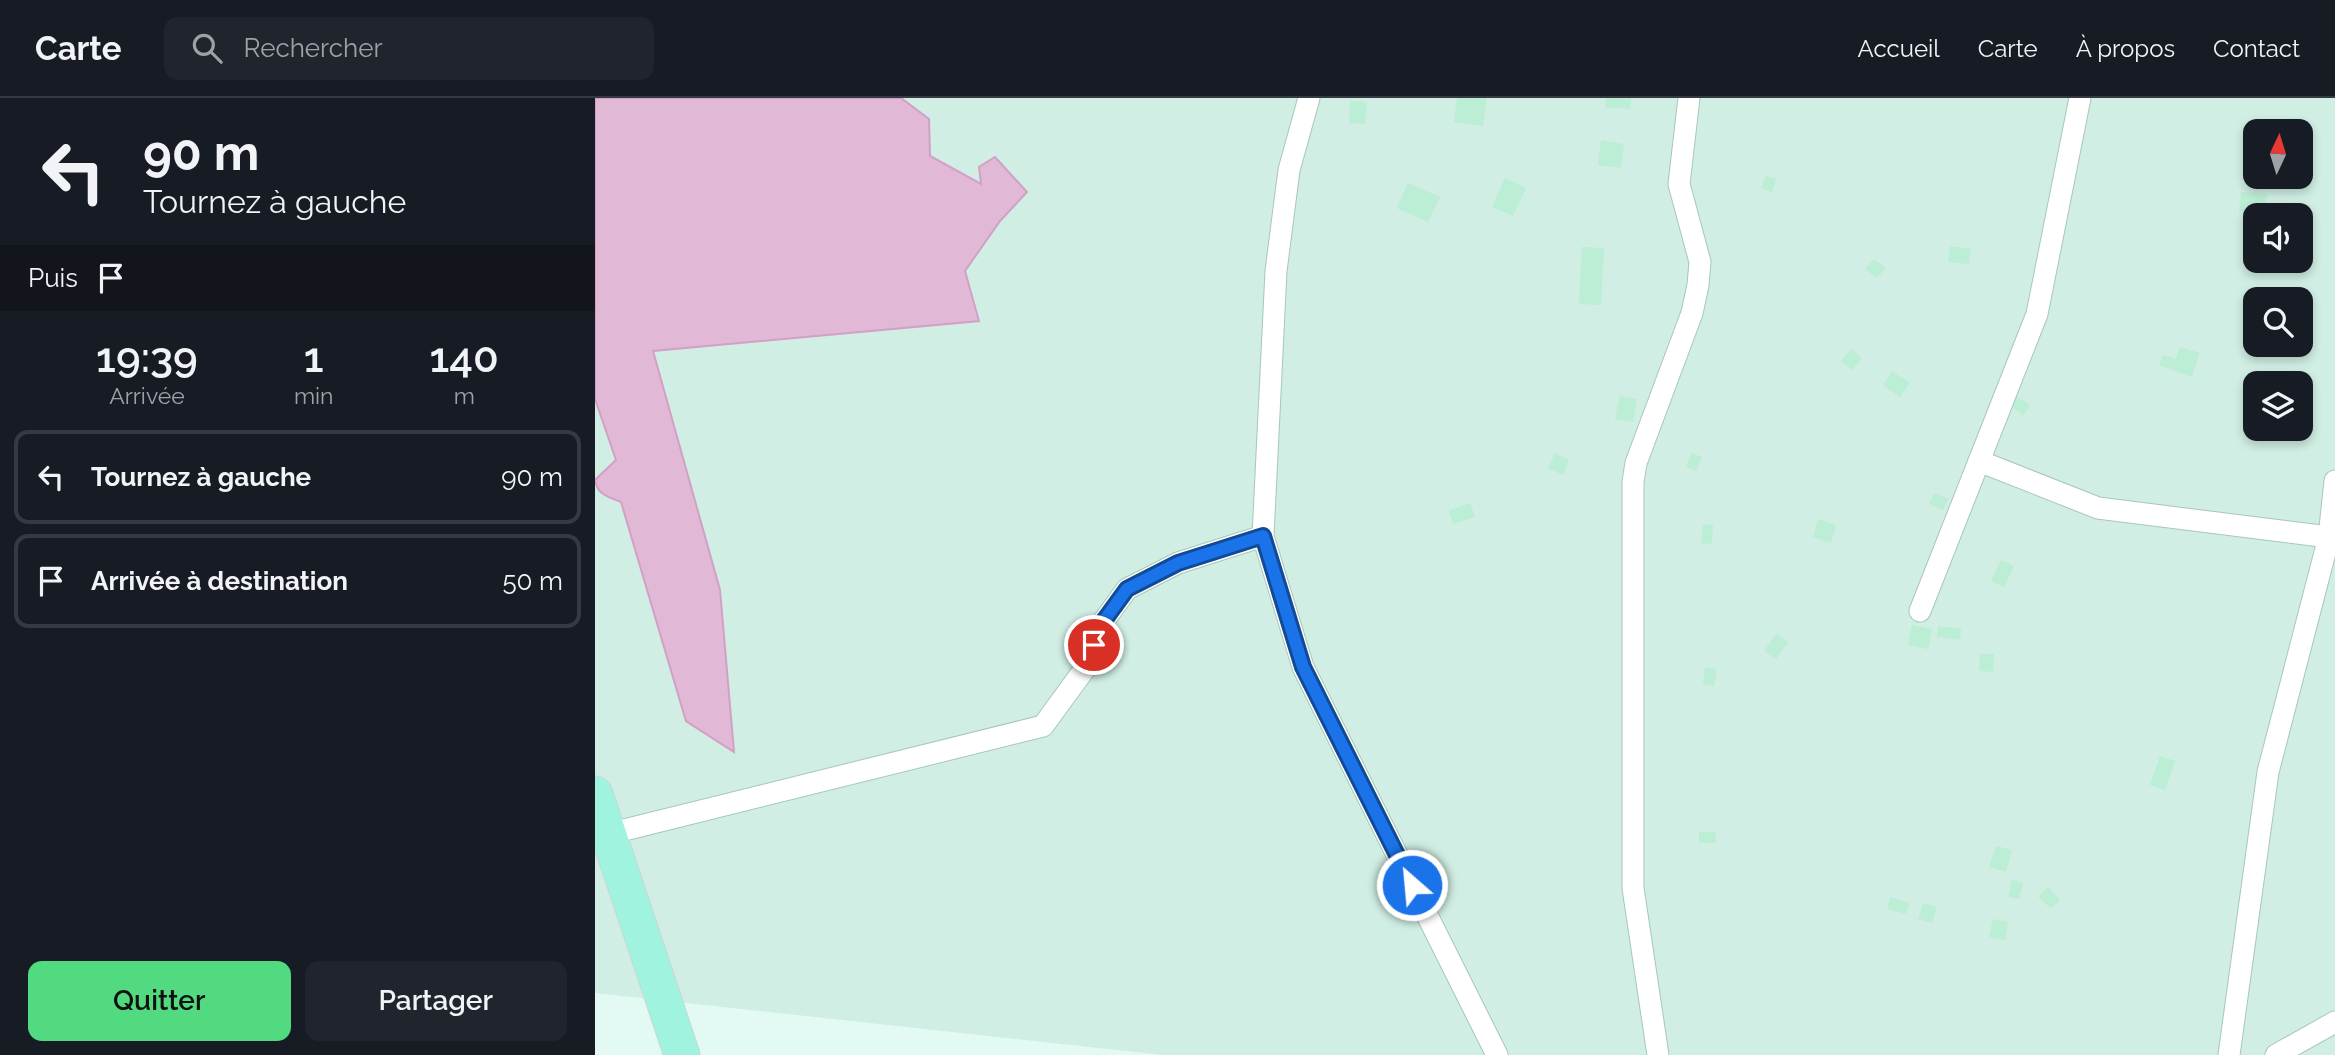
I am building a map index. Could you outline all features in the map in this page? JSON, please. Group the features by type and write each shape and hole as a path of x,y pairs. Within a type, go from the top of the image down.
{"main road":[{"path":"595,794 682,1055"}],"street":[{"path":"1309,98 1289,170 1276,271 1263,536 1303,667 1497,1055"},
{"path":"1658,1055 1633,888 1633,482 1636,463 1692,313 1698,285 1700,262 1679,184 1689,98"},
{"path":"1920,611 2037,314 2080,98"},
{"path":"1979,461 2098,508 2329,537"},
{"path":"2229,1055 2268,772 2329,537 2335,481"},
{"path":"608,834 1043,726 1089,663 1100,626 1127,589 1178,563 1263,536"},
{"path":"2276,1055 2335,1022"}],"shaded area":[{"path":"595,98 2335,98 2335,1055 1163,1055 595,993"},
{"path":"595,98 901,98 929,119 930,156 981,184 979,167 995,157 1027,192 1000,221 965,271 979,321 653,351 720,590 734,752 686,721 621,502 608,497 596,485 595,480 616,460 595,399"}],"building":[{"path":"1457,98 1487,98 1483,126 1454,122"},
{"path":"1606,98 1631,98 1630,109 1605,107"},
{"path":"1350,101 1367,102 1365,124 1349,123"},
{"path":"1601,140 1624,144 1621,168 1598,165"},
{"path":"1766,176 1776,179 1772,192 1761,188"},
{"path":"1505,178 1526,188 1513,216 1492,207"},
{"path":"1408,183 1440,197 1428,222 1397,208"},
{"path":"2241,192 2267,194 2266,203 2243,203 2243,211 2239,211"},
{"path":"1950,246 1971,249 1969,264 1948,262"},
{"path":"1582,247 1604,248 1601,305 1579,304"},
{"path":"1874,259 1886,268 1877,278 1865,269"},
{"path":"2180,347 2200,353 2192,377 2159,365 2163,355 2176,359"},
{"path":"1851,349 1862,358 1852,370 1841,361"},
{"path":"1892,371 1910,383 1900,397 1883,385"},
{"path":"2012,394 2030,405 2024,415 2006,404"},
{"path":"1620,396 1637,399 1633,422 1615,419"},
{"path":"1555,453 1569,460 1563,475 1548,468"},
{"path":"1691,453 1702,457 1696,471 1686,467"},
{"path":"1934,493 1948,499 1943,510 1929,504"},
{"path":"1470,503 1475,517 1453,524 1449,510"},
{"path":"1818,519 1836,525 1831,543 1813,537"},
{"path":"1703,524 1713,525 1712,544 1701,543"},
{"path":"2001,560 2014,566 2004,587 1991,581"},
{"path":"1912,625 1932,629 1928,649 1908,645"},
{"path":"1938,626 1961,629 1960,640 1937,637"},
{"path":"1776,634 1788,642 1776,659 1764,651"},
{"path":"1980,654 1994,654 1993,672 1979,671"},
{"path":"1705,668 1717,669 1714,686 1703,684"},
{"path":"2160,756 2175,761 2165,790 2150,785"},
{"path":"1699,832 1715,832 1716,843 1699,843"},
{"path":"1996,846 2012,850 2006,872 1989,867"},
{"path":"2012,880 2023,883 2019,899 2008,897"},
{"path":"2048,887 2060,900 2051,909 2038,896"},
{"path":"1890,897 1910,903 1906,914 1887,909"},
{"path":"1923,903 1937,907 1932,923 1918,919"},
{"path":"1993,919 2008,922 2005,940 1989,937"}],"route":[{"path":"1094,645 1100,626 1127,589 1178,563 1263,536 1303,667 1412,885"}]}
